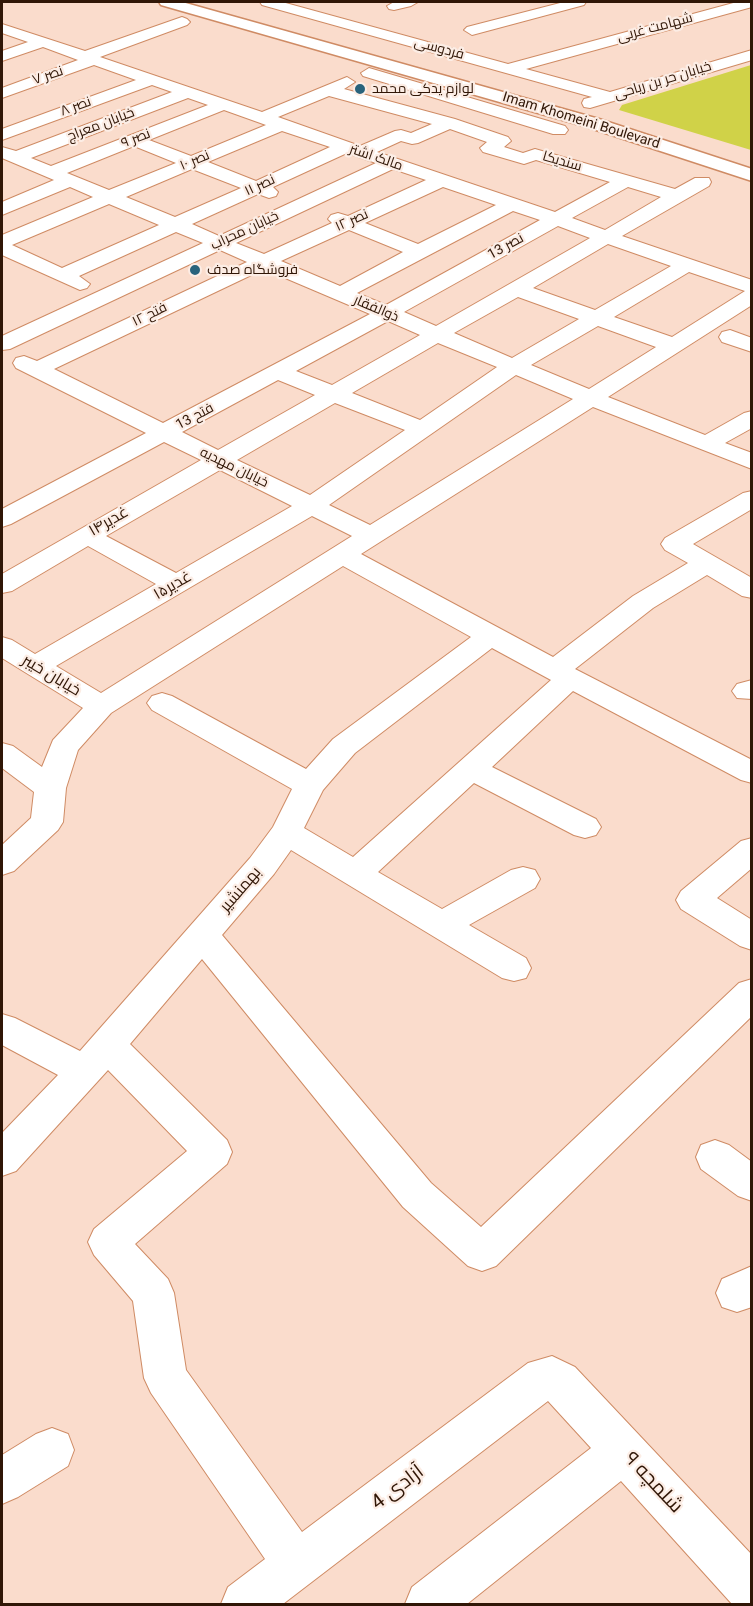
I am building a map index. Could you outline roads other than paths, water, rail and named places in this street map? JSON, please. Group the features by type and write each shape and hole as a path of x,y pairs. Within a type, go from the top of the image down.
{"main road":[{"name":"Imam Khomeini Boulevard","path":"167,2 593,123 705,160 748,166"},
{"name":"Imam Khomeini Boulevard","path":"196,2 725,150 748,166"},
{"path":"705,160 719,157 725,150"}],"street":[{"name":"فردوسی","path":"267,2 611,97"},
{"path":"394,6 411,2"},
{"path":"472,30 579,2"},
{"name":"شهامت غربی","path":"509,69 746,3"},
{"name":"نصر ۷","path":"2,92 182,22"},
{"name":"مالک اشتر","path":"4,31 43,42 752,287"},
{"path":"2,56 43,42"},
{"name":"خیابان حر بن ریاحی","path":"575,108 752,55"},
{"path":"262,118 389,64"},
{"path":"369,73 559,130"},
{"name":"نصر ۸","path":"2,135 151,80"},
{"name":"سندیکا","path":"328,90 450,123 502,141 489,148 507,154 524,159 536,154 676,196"},
{"path":"2,92 58,114"},
{"name":"خیابان معراج","path":"8,155 188,93"},
{"name":"نصر ۹","path":"2,209 133,140 223,105"},
{"path":"479,134 515,116"},
{"name":"نصر ۱۱","path":"62,276 257,187 353,150 401,135 412,139 450,123"},
{"name":"نصر ۱۰","path":"2,242 281,125"},
{"path":"133,140 419,251"},
{"name":"ذوالفقار","path":"8,155 591,398 752,462"},
{"name":"خیابان محراب","path":"2,344 392,163"},
{"name":"نصر ۱۲","path":"263,261 442,180"},
{"name":"نصر 13","path":"387,313 626,181"},
{"path":"607,237 702,182"},
{"path":"340,294 512,204"},
{"name":"غدیر۱۴","path":"2,585 217,459 607,237"},
{"path":"2,248 106,296"},
{"name":"فتح ۱۲","path":"37,369 263,261"},
{"name":"غدیر۱۵","path":"34,666 311,506 514,366 687,265"},
{"path":"516,289 674,345"},
{"path":"2,863 47,822 50,788 64,747 101,706 752,296"},
{"name":"فتح 13","path":"2,519 387,313"},
{"path":"730,337 752,346"},
{"name":"خیابان مهدیه","path":"2,352 370,535"},
{"path":"278,372 423,429"},
{"path":"706,444 752,418"},
{"path":"752,498 674,544 752,590"},
{"path":"86,535 176,584"},
{"path":"341,554 490,636 752,773"},
{"path":"357,872 471,768 562,674 643,602 708,563"},
{"name":"بهمنشیر","path":"2,1159 96,1058 262,866 286,832 310,785 344,746 490,636"},
{"name":"خیابان خیبر","path":"2,646 101,706"},
{"path":"162,703 310,785"},
{"path":"2,753 50,788"},
{"path":"471,768 585,828"},
{"path":"286,832 357,872 514,968"},
{"path":"752,849 693,900 752,937"},
{"path":"442,924 523,879"},
{"path":"202,935 417,1195 482,1253 752,993"},
{"path":"4,1034 96,1058 213,1152 108,1242 153,1293 166,1378 297,1565"},
{"path":"715,1156 752,1184"},
{"name":"آزادی 4","path":"245,1605 543,1378 552,1377"},
{"name":"شلمچه ۹","path":"552,1377 560,1382 752,1591"},
{"path":"2,1481 52,1450"},
{"path":"429,1605 623,1451"}],"place":[{"name":"لوازم یدکی محمد","path":"360,89"},
{"name":"فروشگاه صدف","path":"195,270"}]}
